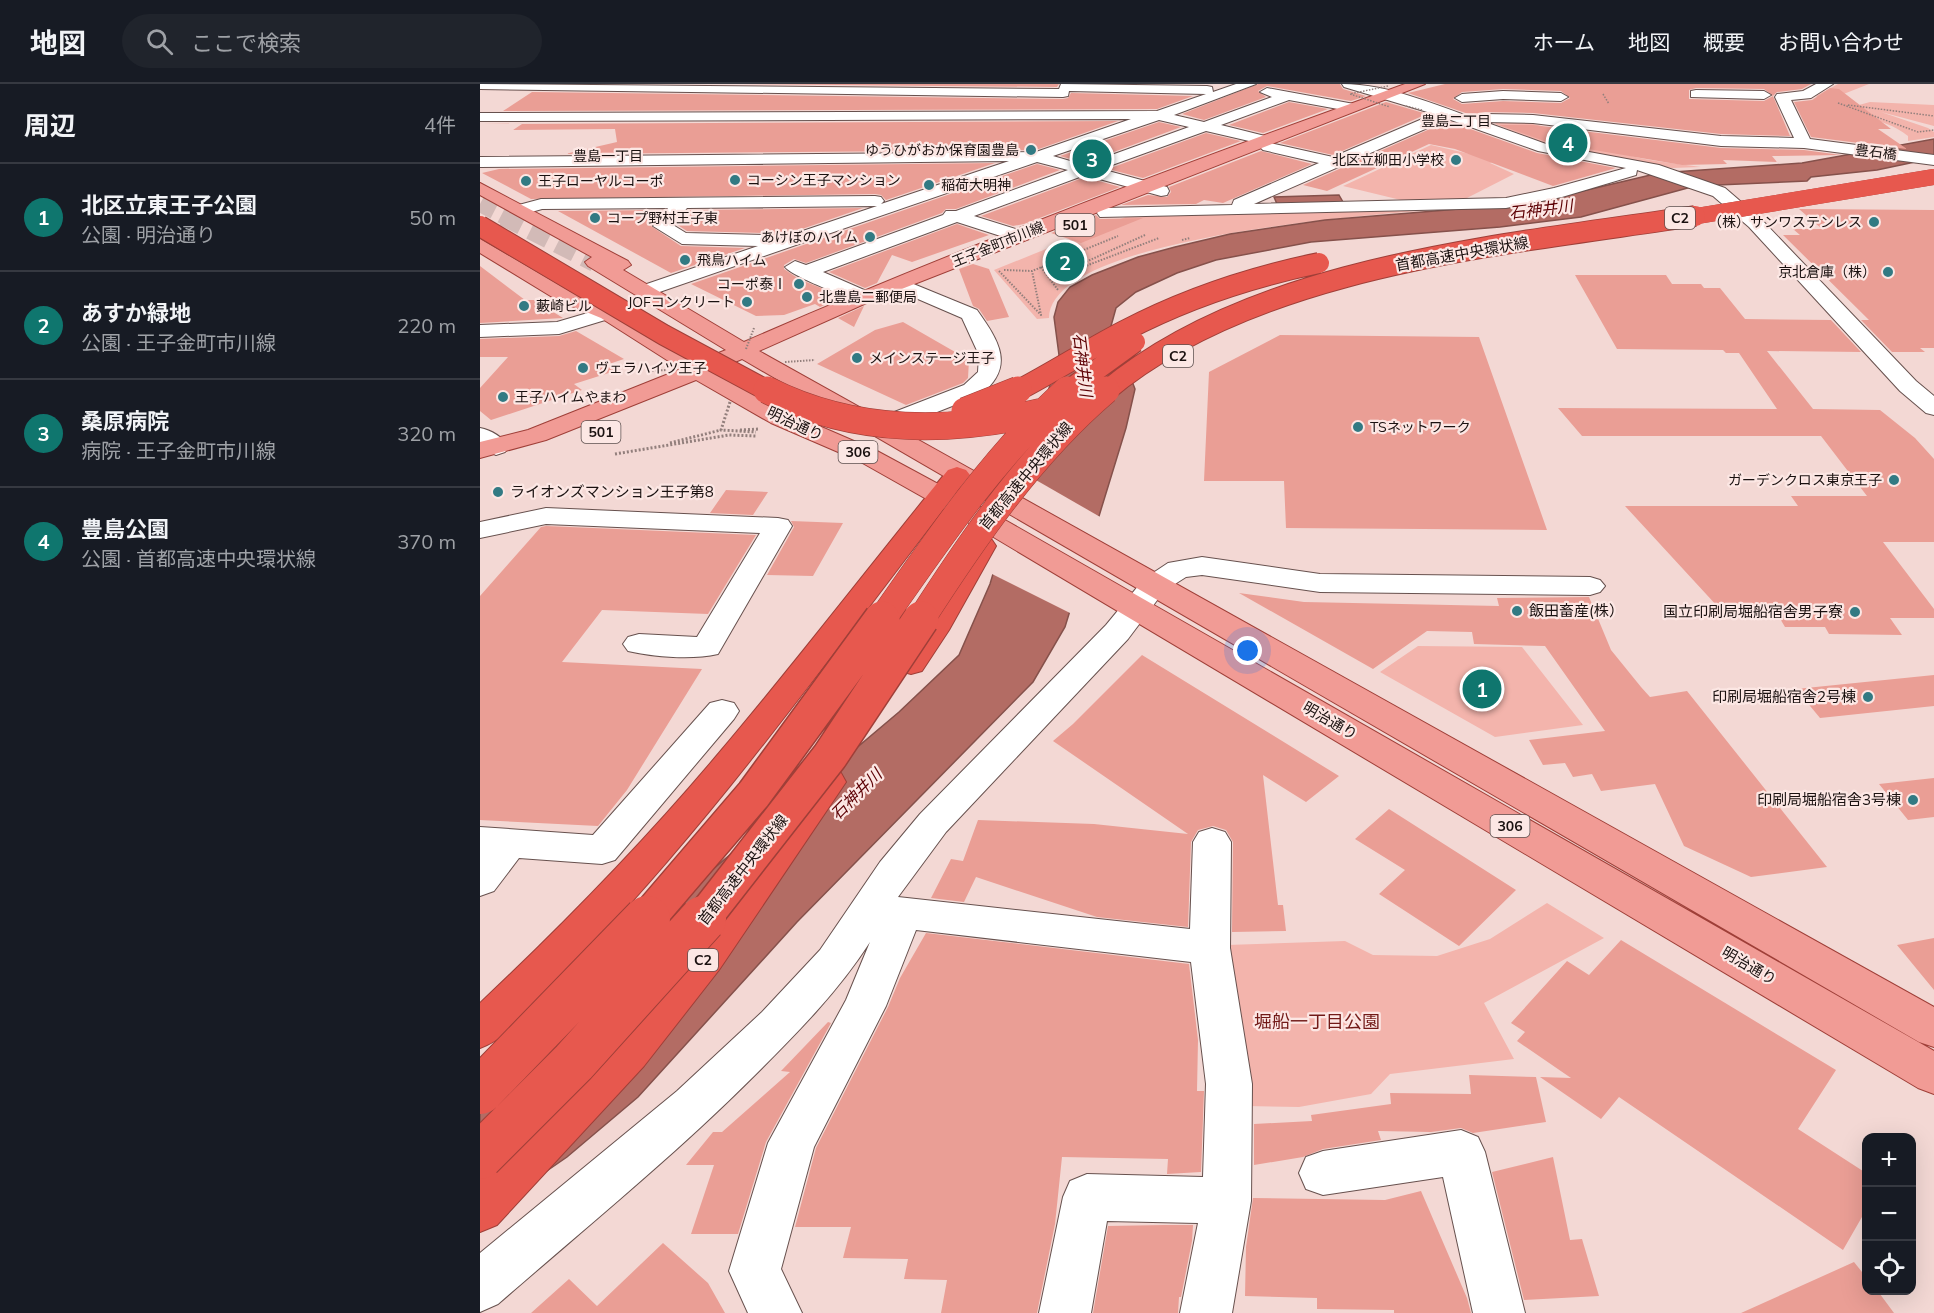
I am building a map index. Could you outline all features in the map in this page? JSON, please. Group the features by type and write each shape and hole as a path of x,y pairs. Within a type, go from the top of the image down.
{"highway":[{"name":"C2","path":"480,226 686,348 806,409 855,421 906,427 940,427 1023,417 1083,399 1257,321 1356,288 1484,260 1855,195 1930,174"},
{"name":"首都高速中央環状線","path":"480,1091 570,1003 731,824 789,748 990,470 1028,425 1061,393 1101,362 1154,330 1234,295 1320,268 1473,239 1930,174"},
{"name":"首都高速中央環状線","path":"480,1156 618,1015 697,928 833,752 978,531 1067,425 1091,401 1131,369 1183,338 1238,312 1301,290 1352,276 1466,252 1930,174"},
{"name":"C2","path":"480,218 697,345 764,380 843,412 910,419 955,414 1000,400 1128,327 1225,289 1314,264 1473,239"},
{"path":"480,1030 617,894 698,802 797,681 949,486"},
{"name":"C2","path":"480,1208 628,1053 704,958 934,630 1003,516"}],"main road":[{"name":"王子金町市川線","path":"1266,143 1350,96 1386,93 1418,84"},
{"name":"王子金町市川線","path":"746,350 864,297 1019,236 1154,189 1266,143 1384,101 1386,93"},
{"name":"王子金町市川線","path":"765,363 912,289 1106,213 1154,189"},
{"name":"306","path":"482,191 616,261 645,291"},
{"name":"306","path":"485,252 564,296 608,314"},
{"name":"306","path":"595,262 765,363"},
{"name":"306","path":"548,274 708,378"},
{"path":"665,303 744,329 778,328 808,321"},
{"name":"501","path":"484,450 580,440 652,413 708,378 746,350"},
{"name":"明治通り","path":"765,363 875,428 949,486"},
{"name":"501","path":"708,378 765,363"},
{"name":"明治通り","path":"708,378 780,418 868,456 949,486 1144,596 1934,1029"},
{"name":"明治通り","path":"1144,596 1934,1074"}],"street":[{"path":"1752,84 1764,95"},
{"path":"1696,94 1782,97 1806,95 1826,84"},
{"path":"682,203 662,226 682,238 760,245 782,244 1245,85 1288,96 1350,96"},
{"path":"480,86 1065,88 1227,92"},
{"path":"602,116 648,86"},
{"path":"836,130 872,87"},
{"path":"1054,116 1065,88"},
{"path":"1462,98 1544,92 1561,97"},
{"path":"1386,93 1548,149 1660,166"},
{"path":"804,272 1288,96"},
{"path":"1782,97 1811,144"},
{"path":"480,104 570,105 572,107 554,117"},
{"path":"709,130 722,116"},
{"path":"480,117 1157,116 1204,126 1335,162"},
{"path":"1224,211 1335,162 1453,116"},
{"name":"豊石橋","path":"1453,116 1533,119 1700,139 1722,147 1811,144 1934,160"},
{"path":"500,132 524,117"},
{"path":"1698,120 1700,139"},
{"path":"1616,130 1600,144 1660,166 1710,188 1732,202 1908,386 1934,408"},
{"path":"1049,136 1095,136"},
{"path":"541,204 608,143"},
{"path":"638,204 695,145"},
{"path":"645,291 760,245 782,202 824,145"},
{"path":"480,162 1034,156 1154,189"},
{"path":"1106,213 1506,203 1556,193 1630,172"},
{"path":"1732,202 1930,174"},
{"path":"521,210 541,204 903,201 1019,236"},
{"path":"760,245 804,272 864,297"},
{"path":"875,428 972,390 986,382 994,363 970,314 912,289"},
{"path":"480,331 559,328 608,314"},
{"path":"480,530 546,516 778,526 707,647 639,644"},
{"path":"480,1286 693,1106 808,993 867,916 894,872 933,824 1117,632 1144,596 1178,569 1188,566 1290,580 1396,585 1590,586"},
{"path":"480,881 495,842 602,850 722,711"},
{"path":"1206,1313 1227,1201 1229,1084 1210,948 1209,884 1212,842"},
{"path":"867,916 1210,948"},
{"path":"776,1313 755,1271 792,1143 865,1006 897,931 867,916"},
{"path":"1323,1173 1461,1152 1499,1313"},
{"path":"1065,1313 1086,1197 1227,1201"}],"path":[{"path":"1350,96 1386,93"},
{"path":"1350,96 1386,93"},
{"path":"1832,100 1918,132 1934,130"},
{"path":"1844,105 1934,116"},
{"path":"1406,106 1422,110"},
{"path":"1147,234 1079,265 1083,267 1159,238"},
{"path":"1182,240 1190,238"},
{"path":"1041,267 1058,290"},
{"path":"999,270 1032,271 1039,304 1041,315 999,270"},
{"path":"736,431 760,429"},
{"path":"663,445 722,430 756,432"},
{"path":"615,454 729,435 763,437"}],"green space":[{"path":"1838,84 1869,84 1841,95 1859,105 1870,102 1934,105 1934,126 1881,112 1928,128 1934,132 1934,137 1908,141 1908,136 1898,129 1837,109 1816,96"},
{"path":"1500,120 1530,123 1637,157 1701,167 1672,168 1548,145 1495,124"},
{"path":"1431,145 1496,160 1490,163 1514,174 1465,199 1405,201 1343,186"},
{"path":"1503,205 1329,219 1250,230 1175,244 1111,264 1066,288 1049,318 1037,319 994,270 1128,216"},
{"path":"1418,646 1522,647 1583,725 1495,737 1380,672"},
{"name":"堀船一丁目公園","path":"1547,903 1604,938 1484,1003 1514,1059 1390,1074 1371,1094 1299,1107 1245,1106 1227,945 1345,941 1373,955 1437,956 1490,939"}],"water":[{"name":"石神井川","path":"1934,139 1934,158 1877,170 1811,177 1807,181 1695,186 1581,217 1500,227 1311,242 1216,260 1177,273 1136,292 1116,308 1111,326 1135,389 1126,428 1065,627 1033,682 797,922 638,1097 567,1157 480,1217 480,1066 899,712 959,655 990,584 1059,355 1054,317 1058,302 1070,287 1092,275 1138,257 1230,234 1325,220 1532,203 1659,173 1802,163"},
{"path":"1339,195 1343,202 1277,204 1274,197"}],"pier":[{"path":"1022,472 1102,518 1072,614 990,573"}],"building":[{"path":"741,84 1059,84 1057,87"},
{"path":"1258,84 1340,84 1343,89 1366,96 1351,101 1267,86 1258,91 1266,97 1204,120 1182,114"},
{"path":"1445,84 1811,84 1802,89 1777,92 1773,96 1790,136 1721,134 1533,113 1485,112 1480,113 1477,117 1408,93","holes":["1696,88 1764,89 1773,96 1764,101 1689,99 1689,90","1503,89 1561,91 1570,98 1561,103 1503,101 1462,104 1453,99 1462,92"]},
{"path":"1830,88 1839,89 1891,129 1878,129 1907,149 1811,137 1794,102 1812,100"},
{"path":"532,92 1063,99 1068,98 1071,93 1193,96 1157,109 503,111"},
{"path":"1289,102 1328,109 1263,133 1229,125"},
{"path":"1386,102 1427,114 1333,155 1280,143"},
{"path":"1118,121 1036,150 565,154 617,142 615,129 513,130 522,124 482,124"},
{"path":"1448,121 1537,153 1616,168 1553,186 1455,149 1429,144 1327,191 1303,185"},
{"path":"1159,122 1181,127 1084,163 1060,156"},
{"path":"1499,125 1533,125 1721,148 1804,150 1841,155 1772,156 1777,162 1723,160 1727,164 1682,165 1547,142"},
{"path":"1206,133 1241,141 1143,178 1108,169"},
{"path":"1261,151 1312,164 1223,203 1204,200 1196,204 1121,205 1148,195 1167,197 1171,192 1169,187"},
{"path":"995,163 886,200 881,195 875,194 531,199 482,173 499,169"},
{"path":"1037,164 1060,170 956,209 946,209 942,213 806,263 794,259 784,265 784,269 799,279 843,297 820,307 815,304 784,315 756,316 691,284"},
{"path":"1085,177 1120,187 1024,224 1013,226 981,216"},
{"path":"863,208 776,238 768,233 687,231 676,224 688,210"},
{"path":"1799,209 1934,210 1934,348 1920,348 1925,352 1892,352 1861,320 1869,320 1783,235 1800,235 1793,229 1822,229"},
{"path":"663,210 651,226 681,246 745,248 671,273 558,211"},
{"path":"1096,215 1100,219 1143,218 1081,243 1051,233"},
{"path":"957,224 989,235 912,262 892,255 877,283 865,288 829,272"},
{"path":"973,264 989,269 1009,317 987,321 979,309 973,306 959,269"},
{"path":"480,266 525,300 534,300 563,318 480,323"},
{"path":"1575,275 1666,275 1672,284 1701,284 1704,288 1720,288 1745,319 1831,320 1861,352 1767,351 1813,409 1880,410 1915,438 1934,459 1934,542 1883,542 1934,609 1934,618 1890,618 1902,635 1829,634 1825,627 1785,627 1773,607 1718,607 1625,506 1798,506 1791,496 1867,496 1821,436 1582,436 1558,408 1777,409 1739,353 1726,353 1723,350 1617,349"},
{"path":"864,306 854,327 838,318"},
{"path":"903,322 969,360 968,378 963,383 906,405 817,364 875,330"},
{"path":"576,331 624,359 606,365 615,371 574,384 582,390 491,420 480,411 480,388 508,357 480,357 480,339 559,336"},
{"name":"TSネットワーク","path":"1280,335 1479,337 1547,530 1286,528 1284,481 1204,481 1209,372"},
{"path":"726,490 768,492 753,515 710,513"},
{"path":"791,521 843,523 813,576 767,575 794,527"},
{"path":"541,527 756,535 708,614 602,610 562,662 702,669 627,790 598,826 480,820 480,596"},
{"path":"1239,593 1304,602 1499,606 1497,598 1589,597 1611,650 1641,687 1650,697 1687,691 1827,867 1751,877 1684,846 1655,784 1601,791 1592,774 1573,777 1565,763 1543,765 1529,740 1605,731 1545,646 1474,644 1472,632 1427,631 1373,669"},
{"path":"1142,655 1339,776 1306,802 1263,775 1278,905 1283,905 1286,931 1232,932 1233,842 1226,830 1213,826 1198,830 1191,842 1188,927 1097,917 976,877 964,902 931,898 951,859 963,861 978,820 1094,824 1188,834 1053,741"},
{"name":"印刷局堀船宿舎2号棟","path":"1934,675 1934,706 1820,718 1796,689"},
{"name":"印刷局堀船宿舎3号棟","path":"1934,778 1934,817 1908,820 1879,784"},
{"path":"1389,809 1516,890 1459,946 1379,894 1405,870 1355,839"},
{"path":"926,933 1189,964 1198,1040 1197,1091 1204,1091 1201,1172 1167,1174 1168,1159 1062,1157 1055,1224 1037,1313 941,1313 947,1280 904,1279 908,1259 843,1258 851,1227 795,1227 816,1148 888,1007 900,978"},
{"path":"1934,938 1934,990 1897,945"},
{"path":"1621,940 1836,1070 1798,1129 1862,1170 1862,1217 1843,1250 1619,1097 1601,1119 1540,1077 1571,1078 1517,1041 1525,1032 1511,1023 1567,961 1589,975"},
{"path":"828,1022 831,1023 766,1142 738,1234 691,1234 714,1165 686,1165 713,1132 722,1132 790,1072 781,1071"},
{"path":"1469,1075 1536,1077 1546,1122 1473,1133 1461,1128 1431,1132 1378,1131 1381,1140 1323,1149 1303,1157 1254,1165 1254,1124 1312,1121 1311,1115 1391,1104 1390,1093 1471,1094"},
{"path":"1553,1157 1570,1240 1582,1239 1599,1296 1524,1300 1492,1172"},
{"path":"1421,1191 1467,1298 1471,1313 1394,1313 1394,1310 1317,1309 1317,1298 1245,1296 1246,1247 1253,1198 1385,1200"},
{"path":"1193,1225 1178,1313 1093,1313 1108,1226"},
{"path":"663,1243 708,1283 725,1313 531,1313 569,1279 597,1306"},
{"path":"1854,1262 1862,1272 1862,1295 1881,1295 1894,1313 1741,1313"}],"tunnel":[{"path":"480,204 507,218"},
{"path":"504,216 595,262"}],"place":[{"name":"豊島公園","path":"1568,143"},
{"name":"ゆうひがおか保育園豊島","path":"1031,150"},
{"name":"桑原病院","path":"1092,159"},
{"name":"北区立柳田小学校","path":"1456,160"},
{"name":"コーシン王子マンション","path":"735,180"},
{"name":"王子ローヤルコーポ","path":"526,181"},
{"name":"稲荷大明神","path":"929,185"},
{"name":"コープ野村王子東","path":"595,218"},
{"name":"（株）サンワステンレス","path":"1874,222"},
{"name":"あけぼのハイム","path":"870,237"},
{"name":"飛鳥ハイム","path":"685,260"},
{"name":"あすか緑地","path":"1065,262"},
{"name":"京北倉庫（株）","path":"1888,272"},
{"name":"コーポ泰Ⅰ","path":"799,284"},
{"name":"北豊島二郵便局","path":"807,297"},
{"name":"JOFコンクリート","path":"747,302"},
{"name":"藪崎ビル","path":"524,306"},
{"name":"メインステージ王子","path":"857,358"},
{"name":"ヴェラハイツ王子","path":"583,368"},
{"name":"王子ハイムやまわ","path":"503,397"},
{"name":"TSネットワーク","path":"1358,427"},
{"name":"ガーデンクロス東京王子","path":"1894,480"},
{"name":"ライオンズマンション王子第8","path":"498,492"},
{"name":"飯田畜産(株）","path":"1517,611"},
{"name":"国立印刷局堀船宿舎男子寮","path":"1855,612"},
{"name":"北区立東王子公園","path":"1482,689"},
{"name":"印刷局堀船宿舎2号棟","path":"1868,697"},
{"name":"印刷局堀船宿舎3号棟","path":"1913,800"}],"district":[{"name":"豊島二丁目","path":"1456,121"},
{"name":"豊島一丁目","path":"608,156"}]}
